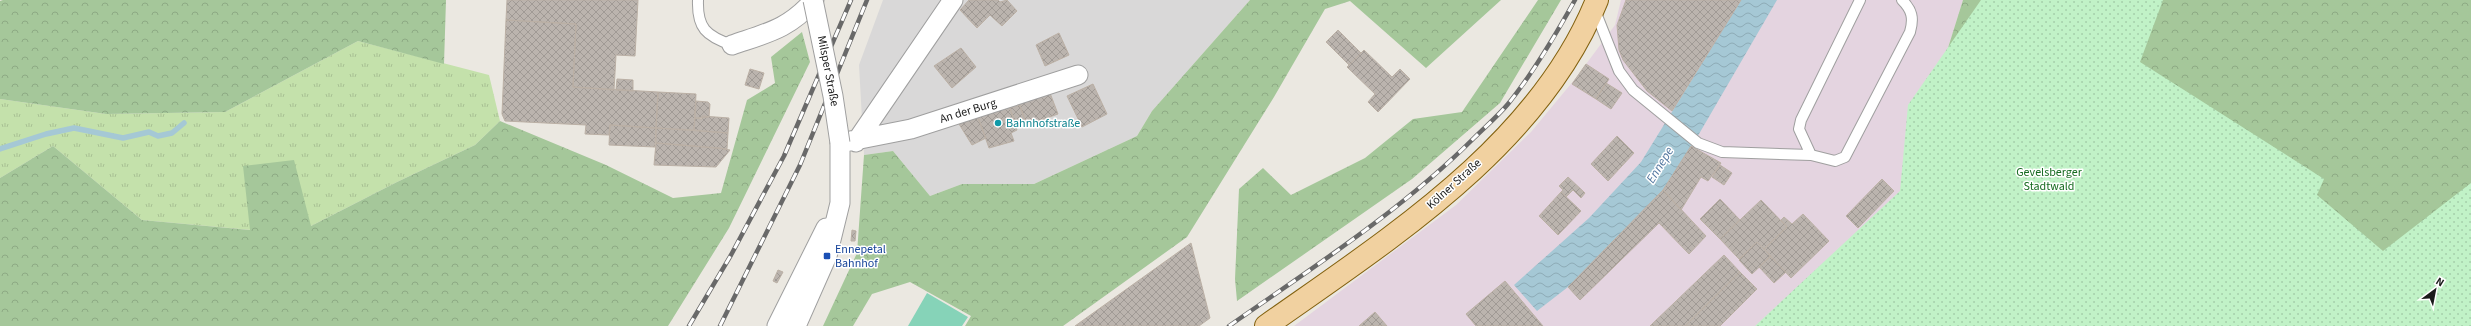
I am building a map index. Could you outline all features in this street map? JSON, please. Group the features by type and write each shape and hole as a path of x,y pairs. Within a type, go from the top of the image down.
{"main road":[{"name":"Kölner Straße","path":"1266,326 1418,217 1480,161 1536,102 1580,36 1596,4"}],"street":[{"path":"732,45 782,28 802,14 814,0"},
{"name":"Milsper Straße","path":"814,0 833,96 848,142"},
{"path":"796,326 826,256 840,202 848,142 953,0"},
{"name":"An der Burg","path":"848,142 911,129 1078,75"},
{"path":"777,326 840,202"}],"lane":[{"path":"698,0 698,18 705,30 716,40 732,45"},
{"path":"1811,155 1799,129 1801,120 1860,0"},
{"path":"1596,4 1619,71 1633,90 1698,143 1722,152 1811,155 1835,161 1844,157 1910,32 1913,21 1910,8 1902,0"}],"shaded area":[{"path":"883,0 1250,0 1152,111 1137,136 1034,184 962,184 930,196 893,151 864,155 859,65"},
{"path":"1621,0 1963,0 1900,201 1775,326 1294,326 1456,205 1531,132 1575,79 1615,25"}],"green space":[{"path":"446,0 444,64 358,41 225,112 106,114 0,99 0,1"},
{"path":"1250,0 1501,0 1426,68 1350,1 1325,9 1274,97 1187,237 1063,326 965,326 971,316 910,282 872,294 853,326 823,326 857,253 864,155 893,151 930,196 962,184 1034,184 1137,136 1152,111"},
{"path":"1538,0 1561,0 1500,103 1412,179 1237,301 1235,279 1239,189 1263,168 1291,195 1365,158 1413,119 1462,112"},
{"name":"Gevelsberger Stadtwald","path":"1963,0 2471,0 2471,326 1775,326 1900,201"},
{"name":"Gevelsberger Stadtwald","path":"1981,0 2163,0 2140,62 2324,179 2317,195 2383,251 2471,183 2471,326 1755,326 1900,191 1908,105"},
{"path":"802,32 810,62 729,228 668,326 0,326 0,178 53,146 142,220 250,230 243,166 294,160 311,226 397,182 475,145 500,121 606,165 673,198 721,193 747,100 775,83 771,57"},
{"path":"358,41 489,75 500,121 475,145 397,182 311,226 251,230 142,220 53,146 0,178 0,99 106,114 225,112"},
{"path":"927,293 968,317 962,326 908,326"}],"water":[{"name":"Ennepe","path":"1741,0 1777,0 1699,134 1663,190 1568,287 1537,311 1514,285 1589,218 1641,162"}],"building":[{"path":"507,0 638,0 635,56 616,55 614,90 573,87 576,24 506,20"},
{"path":"969,0 998,0 1000,2 1007,0 1017,11 1002,26 990,15 977,28 960,10"},
{"path":"1626,0 1741,0 1672,111 1647,91 1623,60 1619,50 1617,25"},
{"path":"506,20 576,24 573,87 658,92 656,128 610,125 609,135 585,134 586,125 505,121 502,114"},
{"path":"1338,30 1361,53 1349,65 1326,42"},
{"path":"1059,33 1069,55 1045,66 1036,45"},
{"path":"961,48 976,67 952,88 934,66"},
{"path":"1364,50 1392,77 1400,69 1410,79 1378,112 1368,102 1375,94 1347,67"},
{"path":"1586,64 1609,79 1596,99 1572,84"},
{"path":"750,69 764,73 759,89 745,85"},
{"path":"617,79 633,80 633,91 616,90"},
{"path":"1606,83 1622,93 1611,109 1596,99"},
{"path":"1093,84 1107,114 1082,127 1067,96"},
{"path":"658,92 696,94 694,130 656,128"},
{"path":"1050,93 1058,114 1027,125 1019,104"},
{"path":"696,101 708,102 710,104 709,117 695,118"},
{"path":"1020,105 1025,121 1017,128 1010,108"},
{"name":"Bahnhofstraße","path":"1009,106 1017,130 1011,133 1014,141 989,148 978,117"},
{"path":"702,116 729,118 728,133 694,130 695,118 702,119"},
{"path":"978,118 986,138 972,145 959,124"},
{"path":"610,125 656,128 655,147 609,145"},
{"path":"656,128 728,133 727,149 656,143"},
{"path":"1617,136 1634,153 1608,181 1591,164"},
{"path":"656,143 730,150 716,167 654,165"},
{"path":"1691,146 1721,163 1708,181 1701,177 1681,210 1663,190"},
{"path":"1720,165 1732,173 1724,185 1712,177"},
{"path":"1568,177 1585,193 1581,198 1573,190 1566,197 1561,192 1563,190 1559,186"},
{"path":"1882,179 1894,191 1858,228 1846,216"},
{"path":"1663,190 1706,236 1689,254 1659,223 1580,300 1568,287"},
{"path":"1561,192 1581,211 1558,235 1539,216"},
{"path":"1720,199 1740,220 1720,239 1700,219"},
{"path":"1761,200 1787,227 1764,249 1757,242 1739,259 1720,239"},
{"path":"1803,214 1829,241 1791,278 1764,249 1787,227 1781,220 1784,217 1792,224"},
{"path":"852,230 856,231 855,241 851,241"},
{"path":"1757,242 1771,256 1752,274 1739,260"},
{"path":"1191,243 1210,318 1199,326 1075,326"},
{"path":"1724,255 1740,272 1685,326 1650,326"},
{"path":"1770,256 1786,272 1774,283 1759,267"},
{"path":"778,270 783,272 777,283 773,281"},
{"path":"1740,272 1757,289 1720,326 1685,326"},
{"path":"1505,281 1543,326 1476,326 1466,314"},
{"path":"1375,312 1387,326 1359,326"}],"waterway":[{"path":"0,149 46,134 74,128 123,138 149,132 158,136 172,133 184,123"}],"railway":[{"path":"689,326 731,255 784,156 851,0"},
{"path":"720,326 800,165 867,0"},
{"path":"1229,326 1355,238 1417,190 1446,165 1508,104 1544,54 1575,0"}],"place":[{"name":"Bahnhofstraße","path":"998,123"},
{"name":"Ennepetal Bahnhof","path":"827,256"}]}
